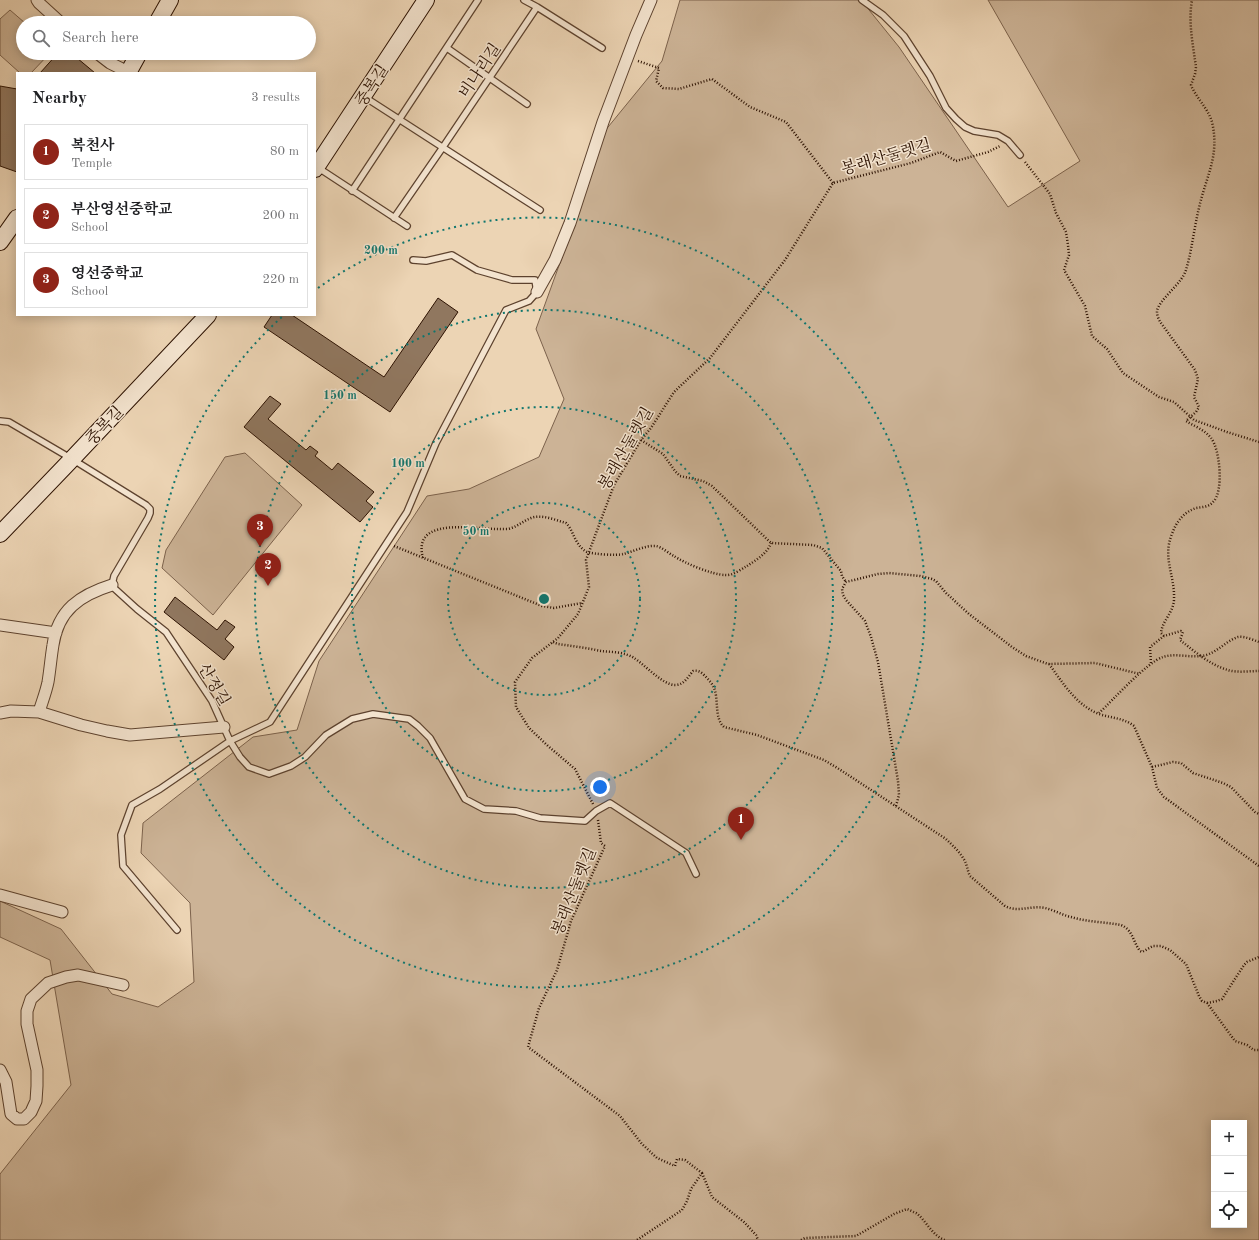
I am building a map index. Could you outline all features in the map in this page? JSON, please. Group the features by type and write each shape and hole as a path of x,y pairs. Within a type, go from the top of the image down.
{"street":[{"path":"37,0 53,16"},
{"path":"161,16 170,0"},
{"path":"537,292 555,260 570,223 603,122 651,0"},
{"name":"중복길","path":"316,168 423,2"},
{"path":"106,60 126,72"},
{"path":"129,72 135,60"},
{"path":"0,242 16,219"},
{"name":"중복길","path":"0,534 207,316"},
{"path":"39,712 48,683 53,643 65,612 72,604 99,589 112,585"},
{"path":"0,625 56,633"},
{"path":"0,713 11,711 39,712 81,725 130,735 224,727"},
{"path":"0,895 62,912"},
{"path":"0,1070 6,1082 11,1114 16,1118 24,1119 31,1112 36,1101 37,1086 37,1070 27,1024 26,1011 31,999 48,983 78,975 123,985"}],"lane":[{"path":"352,190 400,120 478,0"},
{"path":"524,0 602,48"},
{"path":"862,0 883,15 904,36 930,76 946,108 956,119 965,127 974,131 998,135 1008,141 1020,155"},
{"name":"비나리길","path":"394,218 443,148 537,7"},
{"path":"447,48 527,104"},
{"path":"363,96 540,210"},
{"path":"316,168 407,226"},
{"path":"177,930 123,866 120,836 132,806 160,789 230,741 270,722 408,512 436,443 506,310 529,301 537,292 535,280 512,280 476,270 452,255 426,261 413,260"},
{"path":"0,421 9,422 72,459 146,505 150,509 148,518 114,576 112,585"},
{"name":"산정길","path":"112,585 166,632 212,701 230,741 240,757 249,767 269,774 291,766 305,757 326,735 352,719 373,714 409,719 430,738 465,799 479,807 484,809 516,811 540,818 585,821 610,803 686,853 696,874"}],"path":[{"path":"1164,636 1161,633 1162,626 1172,608 1174,601 1167,555 1172,534 1177,522 1184,516 1195,509 1214,502 1219,486 1215,445 1209,436 1186,421 1196,412 1199,407 1194,397 1198,379 1195,370 1161,323 1157,312 1161,303 1179,283 1186,271 1199,207 1215,153 1212,120 1193,91 1191,85 1196,74 1190,22 1192,0"},
{"path":"628,57 659,68 656,81 663,88 680,89 712,79 750,108 786,122 833,183"},
{"name":"봉래산둘렛길","path":"702,1173 685,1160 677,1159 676,1166 657,1158 642,1144 620,1116 528,1047 539,1008 557,970 571,921 605,846 602,843 596,812 575,769 529,728 516,706 515,682 532,658 558,638 578,614 589,587 586,560 614,485 641,440 651,428 674,392 710,358 785,260 833,183 911,163 940,152 956,161 988,152 1008,141"},
{"path":"1020,155 1050,194 1056,213 1066,232 1069,255 1064,270 1085,306 1092,336 1107,349 1123,373 1159,397 1174,402 1194,420 1259,442"},
{"path":"641,440 662,454 680,476 703,481 712,486 771,543 813,545 822,548 841,570 842,576 846,582"},
{"path":"422,558 421,546 423,540 432,532 441,528 455,526 508,529 516,527 531,518 538,516 566,523 576,542 589,552 621,555 647,547 657,546 676,558 715,574 726,576 756,561 766,551 771,543"},
{"path":"387,543 542,606 554,608 583,602"},
{"path":"896,806 899,795 898,781 878,662 865,622 843,595 842,589 846,582 878,574 889,573 920,576 932,579 936,581 946,593 969,614 1026,656 1048,664 1095,663 1140,674"},
{"path":"1151,664 1150,647 1164,636 1181,631 1183,632 1180,640 1202,656 1228,670 1259,671"},
{"path":"1099,714 1151,664 1163,657 1202,656 1217,651 1239,637 1259,642"},
{"path":"553,642 619,653 632,657 673,685 683,683 693,671 698,670 714,687 719,720 724,727 757,735 824,760 946,839 954,846 963,858 970,876 1005,906 1012,910 1045,908 1072,918 1113,923 1126,927 1131,932 1140,951 1142,952 1153,946 1161,946 1170,950 1180,958 1188,969 1195,988 1202,1001 1207,1003 1231,1037 1235,1041 1247,1045 1254,1050 1259,1050"},
{"path":"1048,664 1072,695 1081,704 1099,714 1129,722 1134,726 1152,767 1157,788 1164,797 1259,866"},
{"path":"1152,767 1173,762 1181,763 1193,773 1223,782 1231,787 1255,812 1259,814"},
{"path":"1255,812 1259,809"},
{"path":"1207,1003 1222,999 1244,965 1247,962 1259,957"},
{"path":"637,1240 682,1210 691,1189 702,1173"},
{"path":"702,1173 712,1196 744,1222 756,1235 758,1240"},
{"path":"801,1240 804,1238 830,1236 856,1236 894,1214 907,1209 917,1214 941,1239 944,1240"}],"shaded area":[{"path":"680,0 861,0 899,47 1008,207 1080,161 988,0 1259,0 1259,1240 0,1240 0,1174 71,1085 50,960 0,937 0,901 61,929 112,994 158,1007 194,982 190,903 141,853 143,823 253,737 297,730 319,661 427,496 469,489 539,457 564,399 536,329 569,238 595,143 662,61"},
{"path":"10,10 17,16 16,60 43,60 32,72 19,72 0,55 0,19"},
{"path":"245,453 302,505 213,615 162,568 166,550 225,457"}],"building":[{"path":"52,60 79,60 94,72 41,72"},
{"path":"0,86 16,89 16,172 0,166"},
{"path":"438,298 458,312 390,412 264,327 271,316 293,316 384,377"},
{"path":"270,396 281,404 268,419 306,450 310,446 318,452 315,456 332,470 338,463 374,492 366,501 373,507 360,522 244,427"},
{"path":"175,597 217,630 225,620 235,627 225,639 234,647 224,660 164,612"}],"place":[{"name":"영선중학교","path":"260,547"},
{"name":"부산영선중학교","path":"268,586"},
{"name":"복천사","path":"741,840"}]}
